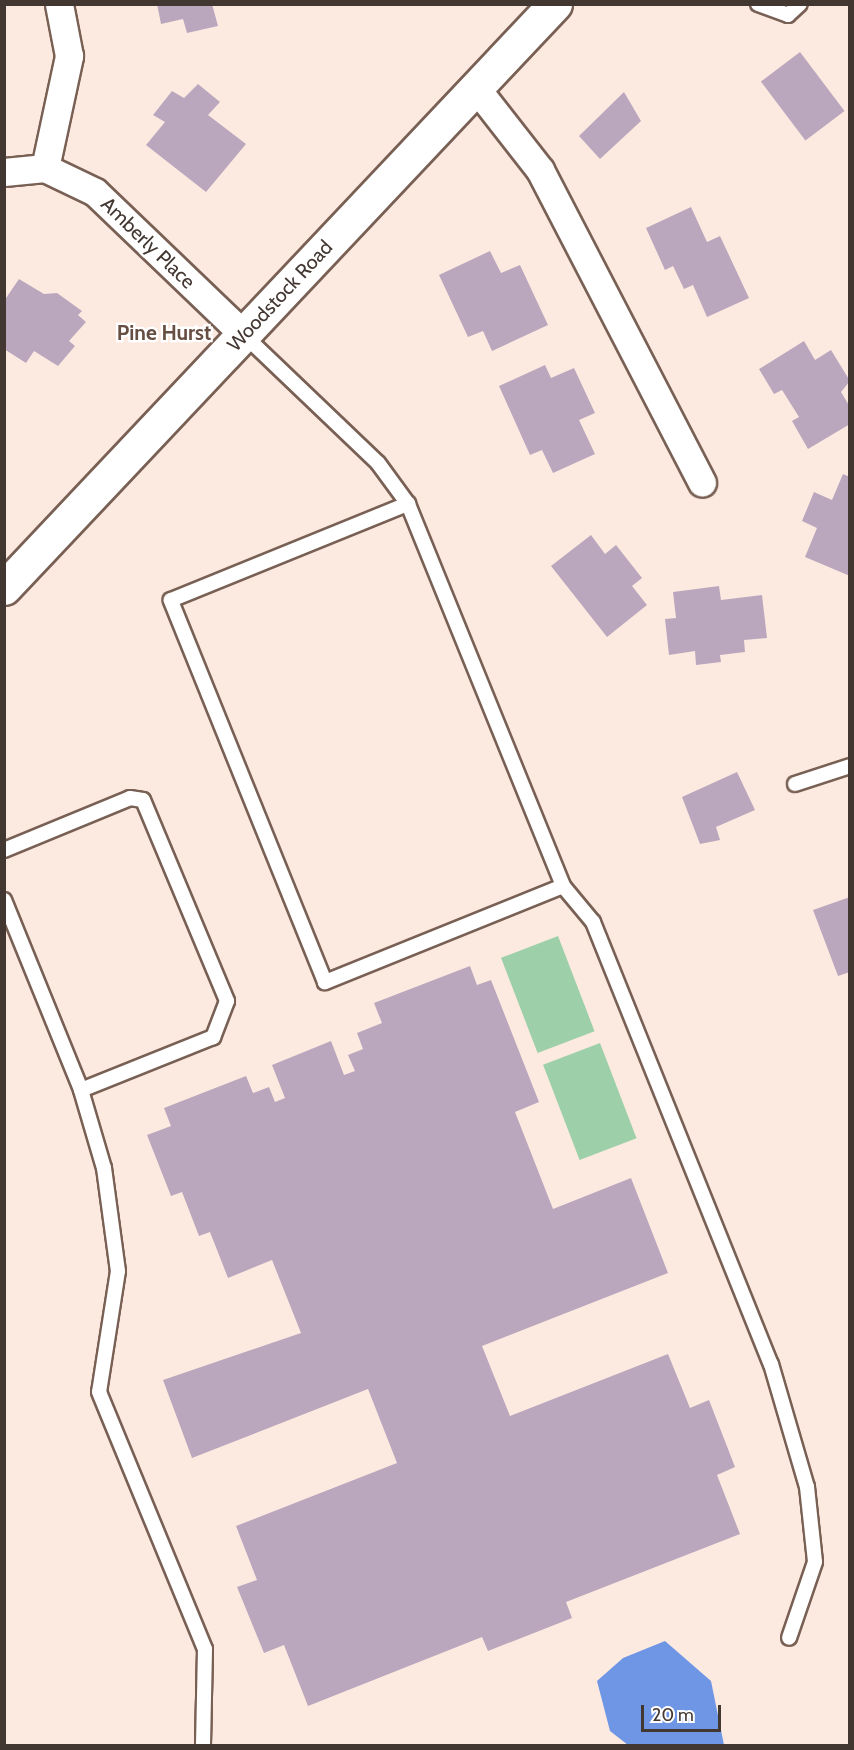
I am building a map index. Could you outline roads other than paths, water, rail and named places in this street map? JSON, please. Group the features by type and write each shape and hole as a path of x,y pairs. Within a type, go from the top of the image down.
{"street":[{"path":"4,172 45,168 69,56 59,4"},
{"name":"Woodstock Road","path":"4,588 555,4"},
{"path":"476,88 540,170 702,482"},
{"name":"Amberly Place","path":"45,168 95,192 244,334"}],"lane":[{"path":"758,4 788,15 800,4"},
{"path":"244,334 378,463 408,504 562,886 593,922 771,1364 807,1487 815,1562 789,1638"},
{"path":"408,504 171,600 307,938 325,982 562,886"},
{"path":"795,784 849,766"},
{"path":"4,850 130,798 142,800 227,1001 225,1017 213,1037 81,1090"},
{"path":"4,900 81,1090 104,1168 118,1271 99,1392 205,1649 203,1746"}],"water":[{"path":"665,1641 711,1681 724,1745 628,1745 610,1731 597,1681 623,1658"}],"district":[{"name":"Pine Hurst","path":"164,333"}]}
